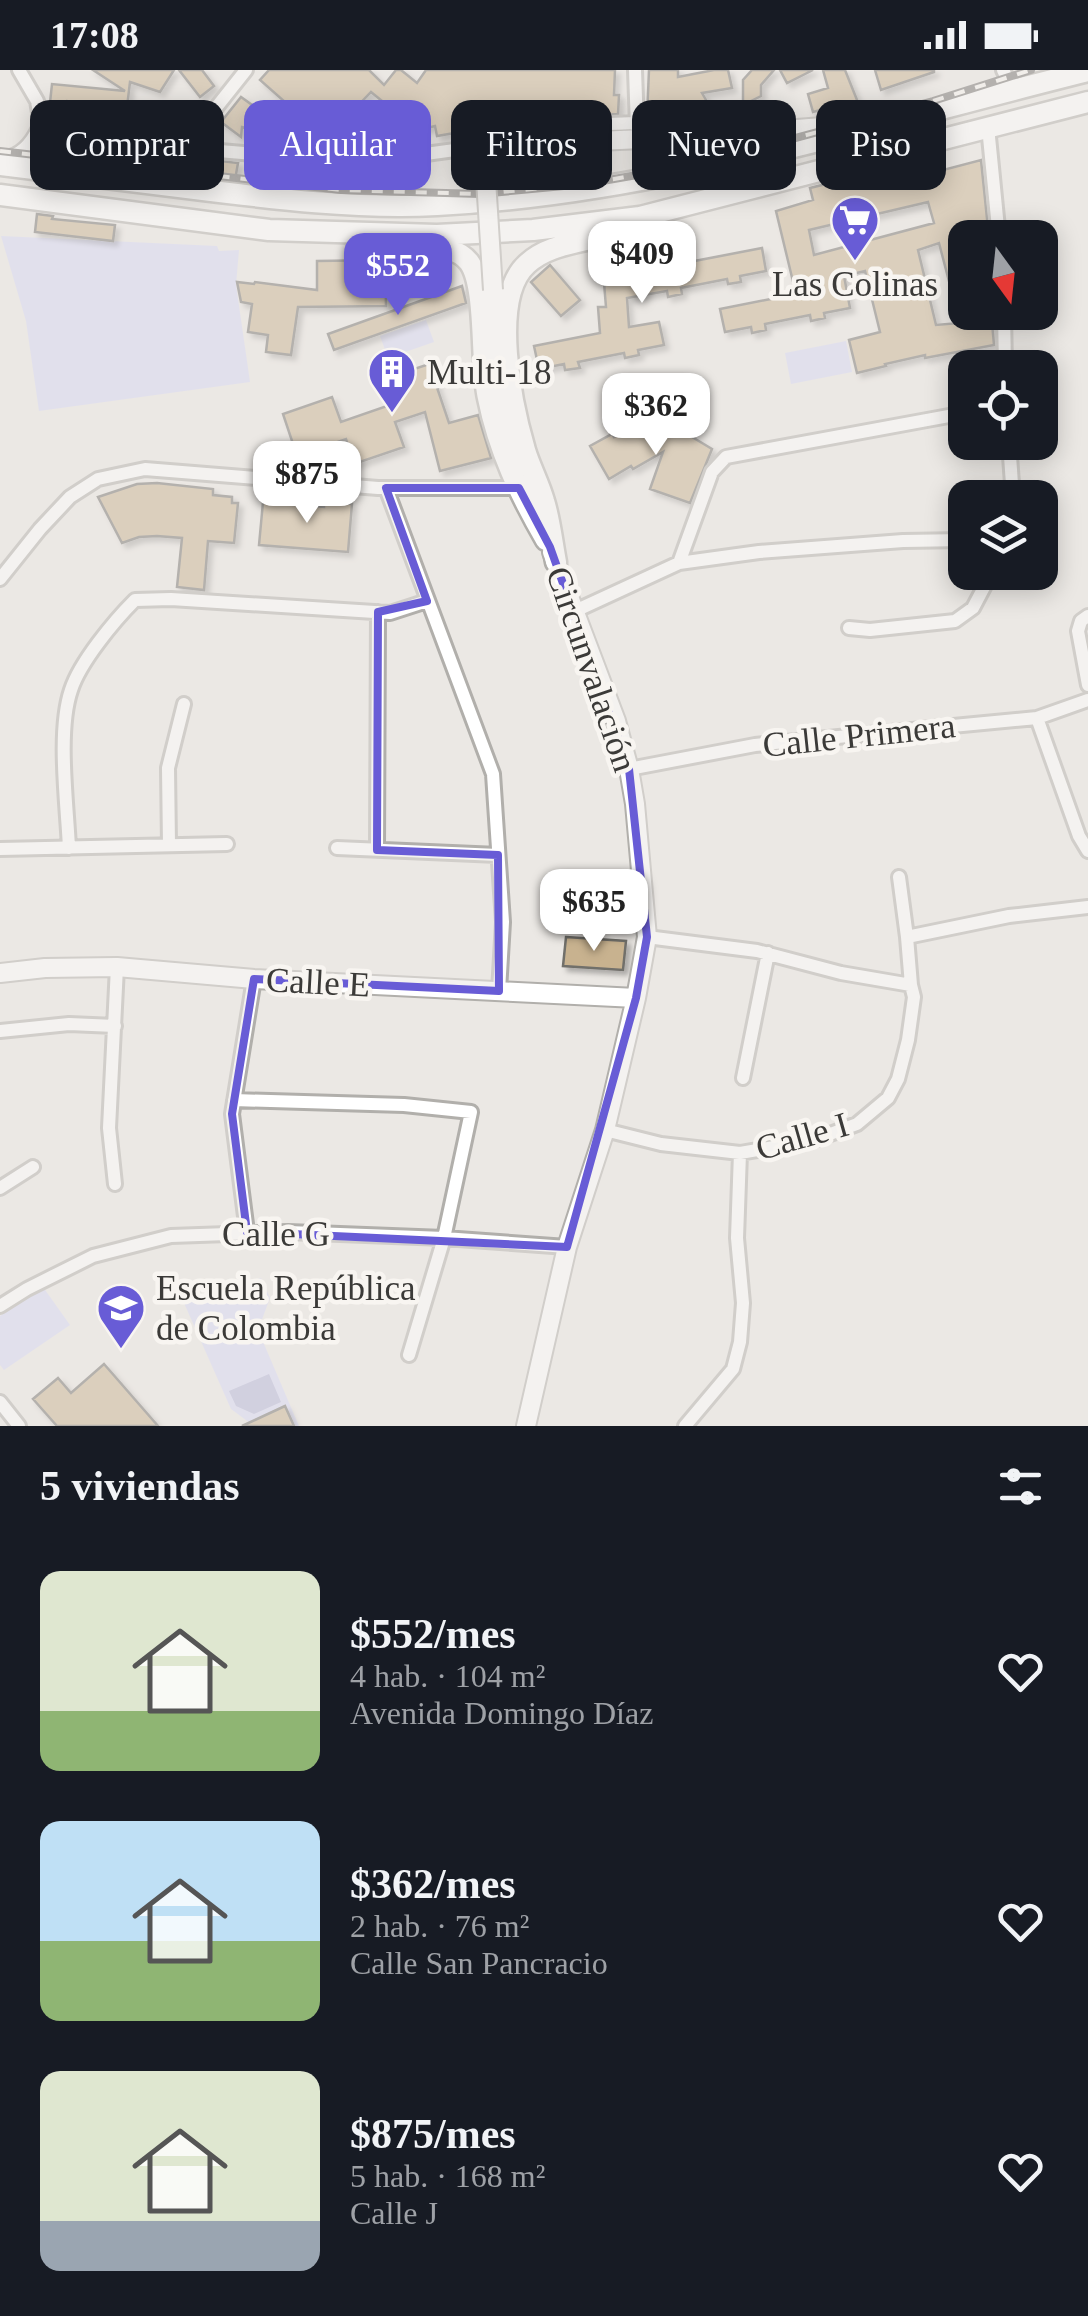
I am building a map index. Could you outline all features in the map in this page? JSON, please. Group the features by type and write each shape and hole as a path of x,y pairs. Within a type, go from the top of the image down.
{"main road":[{"path":"946,107 1088,72"},
{"path":"0,195 269,230 437,234 533,230 640,216 1088,102"},
{"path":"0,164 275,199 434,205 530,198 630,183 816,141"},
{"path":"0,164 30,149"},
{"name":"Circunvalación","path":"487,190 501,398 524,478 616,721 635,804 647,937 605,1130 568,1248 526,1426"},
{"path":"553,554 544,502 524,448 514,402 506,345 507,302 513,281 529,262 553,248 623,229 640,216"},
{"path":"350,233 385,244 440,247 470,263 479,294 488,402 502,449 527,508 553,554"},
{"name":"Calle E","path":"0,973 117,967 636,998"}],"street":[{"path":"18,70 36,100"},
{"path":"222,100 246,70"},
{"path":"635,70 636,100"},
{"path":"1003,70 1012,90"},
{"path":"988,127 997,220"},
{"path":"224,151 362,159 451,151"},
{"path":"678,563 712,472 726,457 948,416"},
{"path":"0,580 70,497 98,479 145,469 386,488 519,488"},
{"path":"386,488 494,774 503,922 500,991"},
{"path":"575,611 678,563 759,552 948,540"},
{"path":"848,628 870,630 955,621 973,608 982,590"},
{"path":"69,848 64,726 71,688 94,650 135,600 390,613 427,601"},
{"path":"377,850 378,612"},
{"path":"1088,616 1080,621 1078,631 1088,686"},
{"name":"Calle Primera","path":"629,770 756,746 1037,718 1088,700"},
{"path":"169,846 168,768 184,704"},
{"path":"1037,718 1079,836 1088,850"},
{"path":"0,849 227,844"},
{"path":"337,848 498,855"},
{"name":"Calle I","path":"605,1130 661,1144 740,1154 814,1140 842,1130 857,1124 888,1098 898,1079 914,997 899,878"},
{"path":"907,937 1009,916 1088,907"},
{"path":"647,937 768,954 910,985"},
{"path":"743,1078 768,954"},
{"path":"115,1184 109,1128 117,967"},
{"path":"248,1232 232,1114 254,978"},
{"path":"0,1030 69,1024 115,1026"},
{"path":"234,1100 404,1104 471,1112 444,1238 408,1355"},
{"path":"685,1426 733,1369 740,1342 740,1154"},
{"path":"0,1188 33,1167"},
{"name":"Calle G","path":"0,1306 27,1288 93,1256 170,1236 248,1232 444,1238 568,1248"},
{"path":"0,1402 19,1426"}],"highlighted area":[{"path":"386,488 519,488 550,547 629,769 647,937 636,998 567,1247 247,1232 232,1114 254,979 499,991 498,855 377,850 378,612 427,601"}],"shaded area":[{"path":"1,236 239,250 236,285 250,382 39,411 26,321"},
{"path":"426,320 434,342 388,358 380,336"},
{"path":"846,341 852,372 791,384 785,353"},
{"path":"261,1278 270,1298 258,1330 299,1426 254,1426 231,1409 184,1303"},
{"path":"43,1287 70,1325 4,1370 0,1365 0,1316"},
{"path":"269,1374 281,1402 254,1414 236,1406 229,1391"}],"building":[{"path":"93,70 174,70 160,92 130,82 128,100 50,100 52,84 125,91"},
{"path":"179,70 202,70 214,86 200,97"},
{"path":"269,70 369,70 384,85 396,70 417,83 426,70 615,70 614,95 619,95 618,114 612,114 612,100 451,100 451,134 437,136 435,126 431,127 431,100 381,100 371,92 363,100 283,100 260,80"},
{"path":"649,70 678,70 678,77 728,70 732,88 702,93 706,100 648,100"},
{"path":"752,70 774,70 761,85 761,96 753,100 743,100 743,80"},
{"path":"780,70 813,70 787,83"},
{"path":"823,70 845,70 857,100 816,100 813,112 808,94 828,88"},
{"path":"875,70 934,70 934,72 881,90"},
{"path":"241,97 245,100 241,137 224,124 224,118"},
{"name":"Las Colinas","path":"981,160 987,220 948,220 948,278 939,243 918,250 936,325 948,324 948,330 993,330 994,345 948,350 948,354 925,355 857,373 849,340 880,332 865,271 844,276 850,308 824,313 825,318 811,321 810,315 765,324 766,330 752,333 751,327 725,332 720,309 796,294 776,211 813,200 810,188 946,190 946,169","holes":["928,202 934,223 814,255 809,230"]},
{"path":"224,161 238,163 235,180 224,179"},
{"path":"37,214 115,225 113,241 35,232"},
{"path":"762,248 766,271 740,276 741,282 728,284 727,279 681,288 682,294 668,297 667,291 627,298 629,327 659,322 664,345 638,350 639,355 625,358 624,353 578,362 580,368 565,370 564,364 539,369 534,346 600,333 598,307 606,307 602,259 624,259 627,274"},
{"path":"385,260 386,306 298,307 291,355 266,352 268,335 248,332 252,304 241,302 237,282 317,290 317,261"},
{"path":"550,265 580,300 561,316 531,282"},
{"path":"462,286 466,303 334,350 328,334"},
{"name":"Multi-18","path":"429,364 449,423 478,415 491,458 440,471 425,412 395,422 404,447 354,464 346,439 297,456 283,414 332,397 341,422 390,405 381,380"},
{"path":"642,421 687,434 712,449 690,503 650,489 663,452 609,479 590,446"},
{"path":"137,484 213,489 213,495 232,497 232,503 238,503 234,543 208,541 204,590 177,587 182,538 139,537 122,543 98,497"},
{"path":"263,502 324,507 324,502 352,504 348,552 259,545"},
{"path":"566,937 626,941 623,970 563,966"},
{"path":"104,1364 158,1426 57,1426 33,1399 58,1378 71,1393"},
{"path":"285,1406 294,1426 242,1426"}],"railway":[{"path":"0,151 341,190 480,194 585,184 695,165 933,101 1031,70"}],"place":[{"name":"Las Colinas","path":"855,262"},
{"name":"Multi-18","path":"392,414"},
{"name":"Escuela República de Colombia","path":"121,1350"}]}
